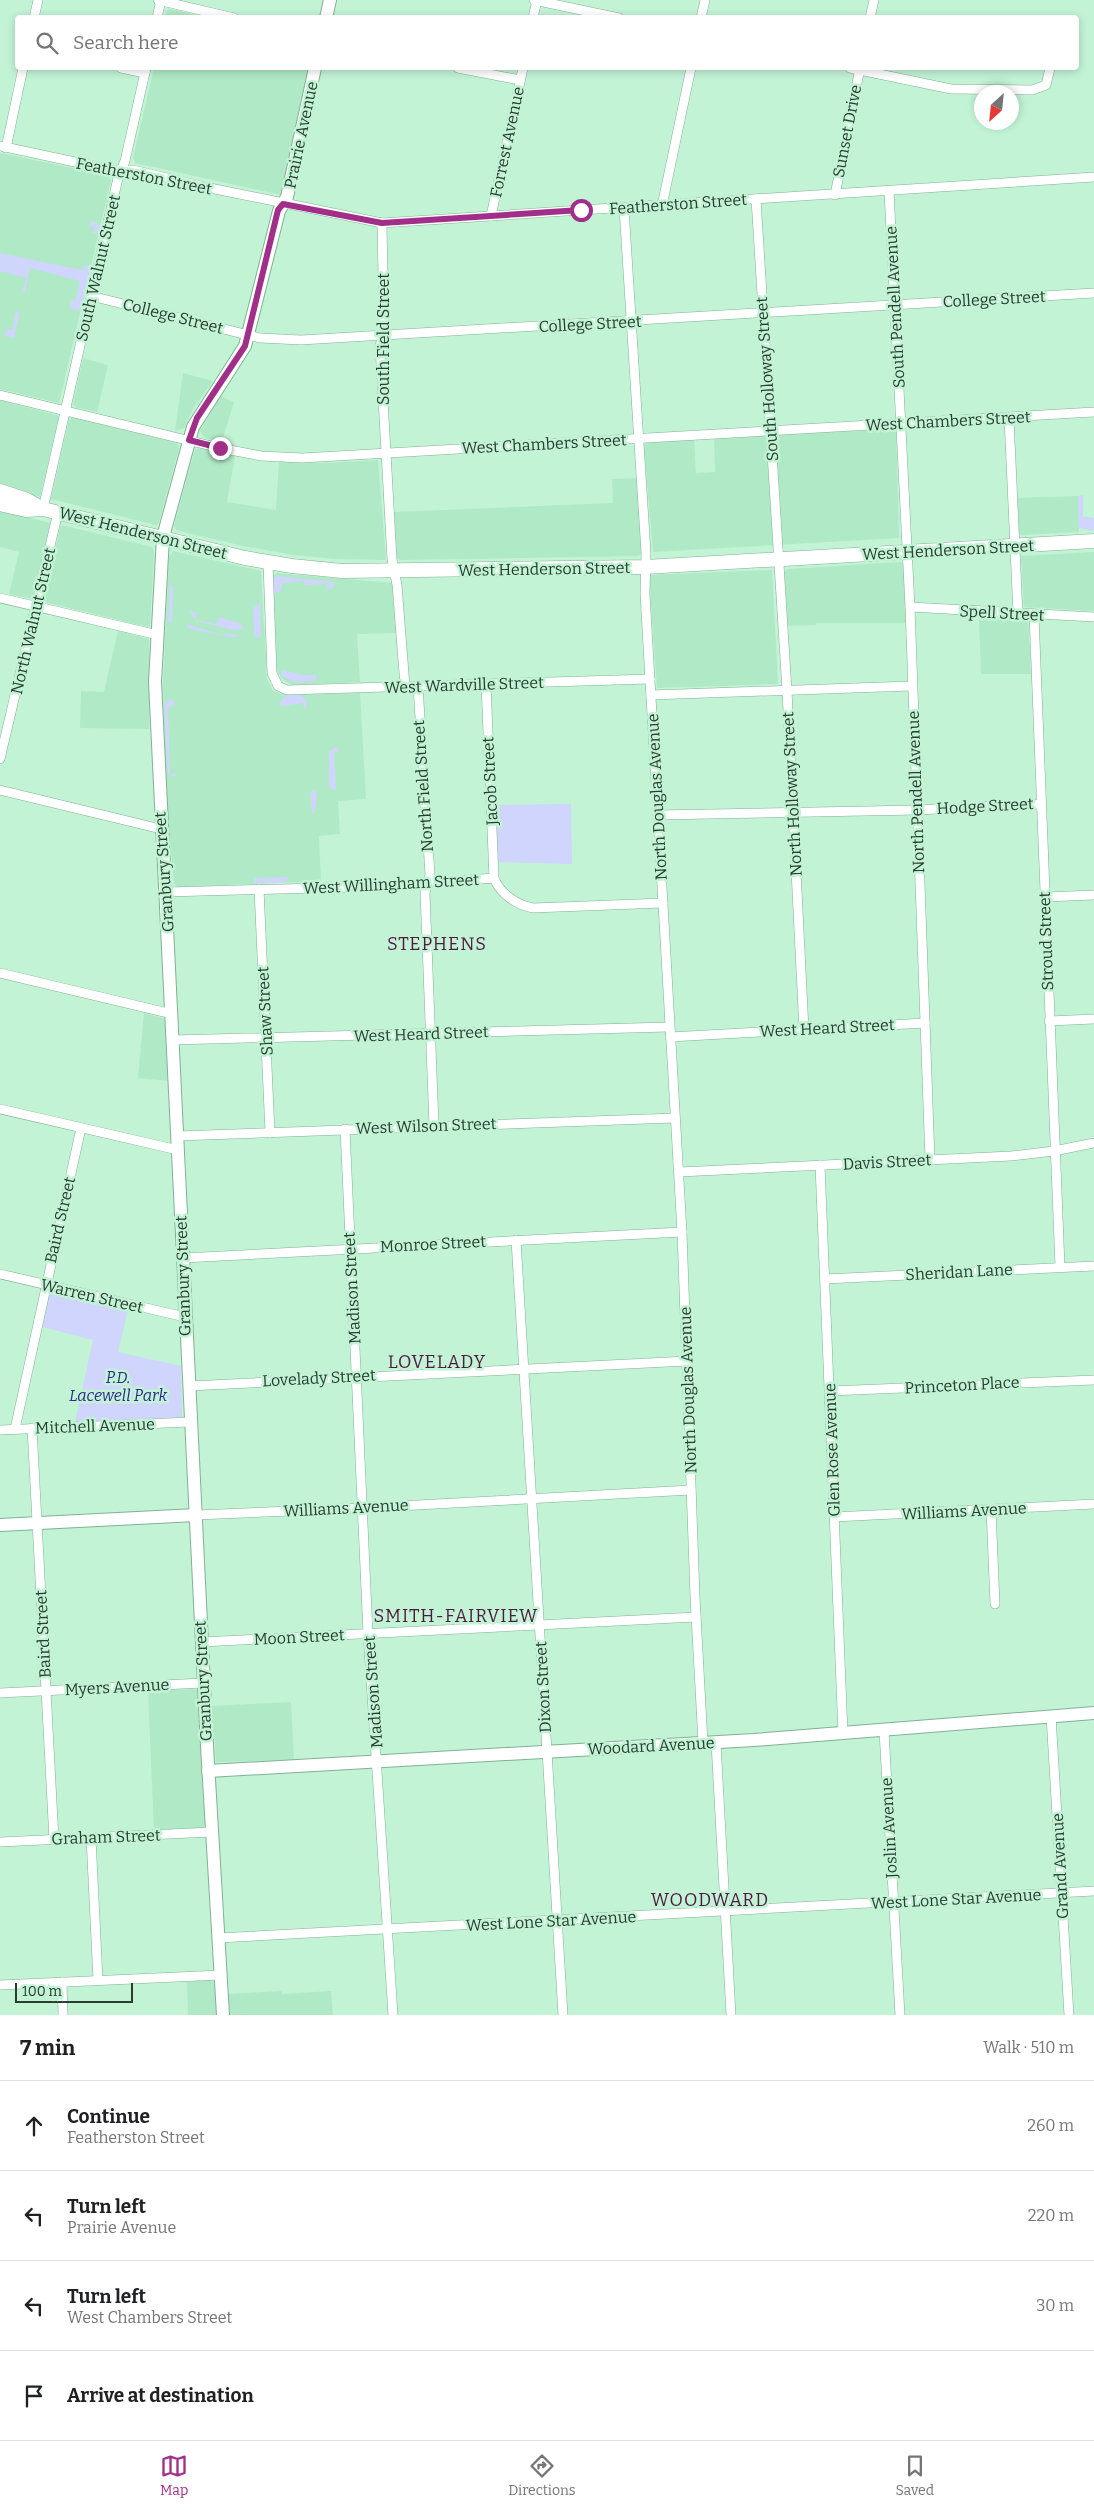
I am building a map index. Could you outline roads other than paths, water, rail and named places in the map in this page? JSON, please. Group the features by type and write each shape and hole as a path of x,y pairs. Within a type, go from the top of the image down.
{"main road":[{"path":"0,491 27,500 43,509"},
{"name":"West Henderson Street","path":"0,504 26,510 43,509 58,512 268,563 316,569 394,572 645,567 1094,541"}],"street":[{"path":"35,15 38,0"},
{"path":"158,15 160,0 222,15"},
{"path":"327,15 330,0"},
{"path":"534,15 536,0 605,15"},
{"path":"702,15 705,0"},
{"path":"871,15 874,0"},
{"path":"3,147 22,70"},
{"name":"South Walnut Street","path":"66,411 91,296 146,70"},
{"name":"Prairie Avenue","path":"163,537 189,440 197,418 240,356 248,335 278,210 287,197 315,70"},
{"path":"468,70 520,80"},
{"name":"Forrest Avenue","path":"491,216 522,70"},
{"path":"662,206 691,70"},
{"name":"Sunset Drive","path":"834,195 859,70"},
{"path":"868,70 951,89 1032,90 1046,85 1050,70"},
{"name":"Featherston Street","path":"3,147 112,170 133,170 283,204 382,223 1094,177"},
{"name":"South Pendell Avenue","path":"889,191 902,424"},
{"name":"South Holloway Street","path":"756,199 778,559"},
{"name":"North Douglas Avenue","path":"624,208 632,322 662,903 682,1232 696,1617 703,1743"},
{"name":"South Field Street","path":"382,223 384,329 380,346 385,454"},
{"name":"College Street","path":"91,296 248,335 272,339 301,340 632,322 1094,293"},
{"name":"West Chambers Street","path":"0,395 261,456 304,458 1094,412"},
{"path":"43,509 66,411"},
{"path":"1009,418 1018,614"},
{"name":"North Pendell Avenue","path":"902,424 930,1160"},
{"path":"385,454 405,686"},
{"name":"North Walnut Street","path":"0,759 58,512"},
{"name":"Granbury Street","path":"163,537 155,695 161,828 167,892 203,1683 223,2015"},
{"name":"North Holloway Street","path":"778,559 787,690 804,1030"},
{"name":"West Wardville Street","path":"268,563 272,673 278,686 287,690 650,679"},
{"path":"0,598 158,635"},
{"name":"Spell Street","path":"910,608 1094,617"},
{"name":"Stroud Street","path":"1034,615 1060,1267"},
{"name":"Jacob Street","path":"486,684 494,878"},
{"name":"North Field Street","path":"418,686 423,801 430,875 425,893 434,1126"},
{"path":"651,695 911,686"},
{"path":"0,790 161,828"},
{"name":"Hodge Street","path":"658,815 917,810 1041,804"},
{"name":"West Willingham Street","path":"167,892 259,889 291,890 494,878 497,884 514,901 523,906 533,908 662,903"},
{"name":"Shaw Street","path":"259,889 270,1133"},
{"path":"1045,897 1094,895"},
{"path":"0,973 172,1014"},
{"path":"1049,1021 1094,1019"},
{"name":"West Heard Street","path":"670,1037 925,1023"},
{"name":"West Heard Street","path":"174,1040 669,1027"},
{"path":"0,1109 178,1150"},
{"name":"West Wilson Street","path":"177,1136 675,1118"},
{"name":"Baird Street","path":"15,1429 81,1128"},
{"name":"Madison Street","path":"345,1129 368,1634 378,1761 393,2015"},
{"name":"Davis Street","path":"678,1172 930,1160 1054,1151 1094,1143"},
{"name":"Glen Rose Avenue","path":"820,1165 843,1734"},
{"name":"Monroe Street","path":"183,1258 682,1232"},
{"name":"Dixon Street","path":"516,1240 563,2015"},
{"name":"Sheridan Lane","path":"825,1279 1094,1266"},
{"name":"Warren Street","path":"0,1274 185,1317"},
{"name":"Lovelady Street","path":"189,1386 356,1376 688,1361"},
{"name":"Princeton Place","path":"830,1391 1094,1380"},
{"name":"Mitchell Avenue","path":"0,1430 190,1422"},
{"name":"Baird Street","path":"32,1428 54,1840"},
{"name":"Williams Avenue","path":"0,1525 691,1490"},
{"name":"Williams Avenue","path":"834,1517 1094,1504"},
{"path":"991,1510 996,1604"},
{"name":"Moon Street","path":"201,1642 696,1617"},
{"name":"Myers Avenue","path":"0,1692 203,1683"},
{"name":"Woodard Avenue","path":"208,1771 843,1734 1094,1713"},
{"name":"Grand Avenue","path":"1051,1716 1069,2015"},
{"name":"Joslin Avenue","path":"884,1730 900,2015"},
{"path":"716,1742 732,2015"},
{"name":"Graham Street","path":"0,1842 212,1832"},
{"path":"91,1838 98,1980"},
{"name":"West Lone Star Avenue","path":"218,1938 557,1922 1094,1891"},
{"path":"0,1985 221,1975"},
{"path":"62,1982 64,2015"}],"district":[{"name":"STEPHENS","path":"437,944"},
{"name":"LOVELADY","path":"437,1362"},
{"name":"SMITH-FAIRVIEW","path":"456,1616"},
{"name":"WOODWARD","path":"710,1900"}],"park label":[{"name":"P.D. Lacewell Park","path":"118,1386"}]}
